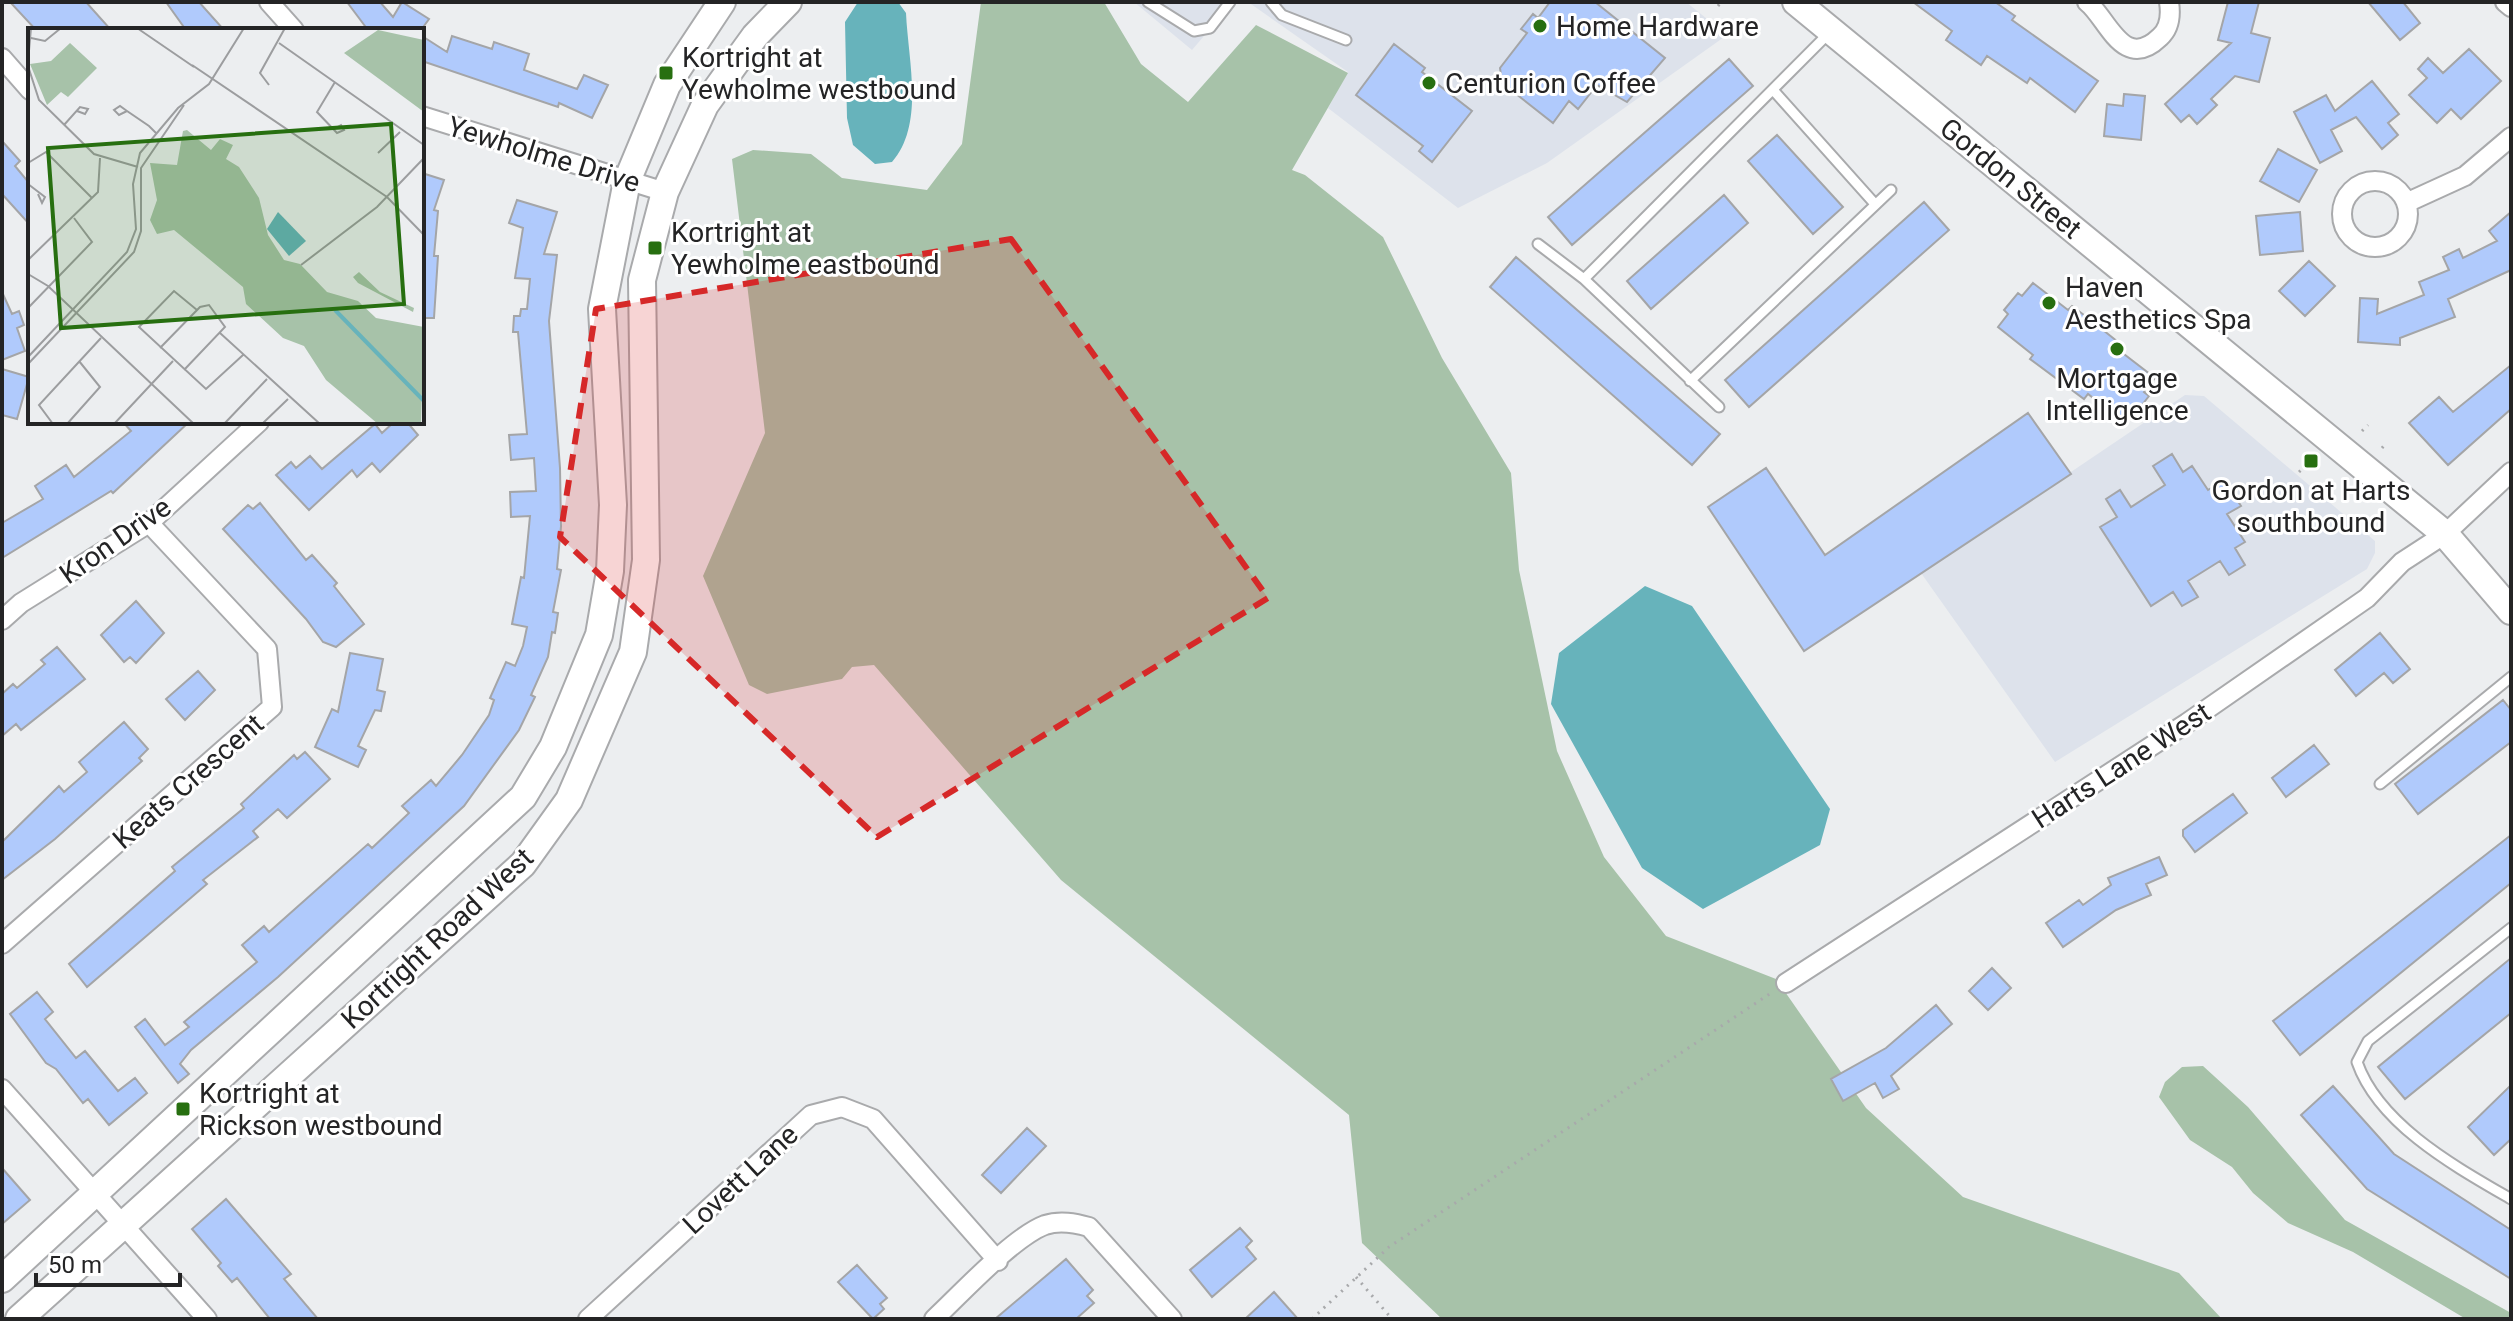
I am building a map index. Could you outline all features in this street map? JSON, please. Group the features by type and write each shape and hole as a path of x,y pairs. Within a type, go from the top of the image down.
{"street":[{"path":"269,2 292,28"},
{"name":"Kortright Road West","path":"2,1279 523,797 553,747 599,635 610,571 613,505 602,309 627,181 667,85 722,2"},
{"name":"Kortright Road West","path":"19,1319 523,864 569,800 633,652 646,560 642,280 665,192 705,105 755,36 788,2"},
{"name":"Gordon Street","path":"1796,2 2445,534 2511,611"},
{"path":"2093,4 2114,39 2136,47 2157,40 2165,32 2170,22 2169,2"},
{"path":"2505,2 2511,7"},
{"path":"2,58 28,88"},
{"name":"Yewholme Drive","path":"424,117 665,192"},
{"path":"2406,203 2465,176 2511,137"},
{"name":"Kron Drive","path":"2,620 21,603 149,523 257,424"},
{"name":"Harts Lane West","path":"1786,983 2193,719 2367,598 2402,562 2445,534 2511,472"},
{"name":"Keats Crescent","path":"2,944 272,707 267,649 149,523"},
{"path":"2,1089 207,1319"},
{"name":"Lovett Lane","path":"588,1319 811,1115 842,1107 873,1119 998,1261"},
{"path":"934,1319 1022,1239 1046,1225 1071,1222 1089,1227 1172,1319"}],"lane":[{"path":"1148,2 1194,31 1210,28 1230,2"},
{"path":"1271,2 1282,15 1346,40"},
{"path":"1584,279 1832,30"},
{"path":"1774,91 1875,204"},
{"path":"1690,381 1891,190"},
{"path":"1538,244 1584,279 1719,407"},
{"path":"2380,784 2511,677"},
{"path":"2511,928 2368,1041 2357,1062 2366,1088 2440,1158 2511,1199"}],"path":[{"path":"2362,431 2368,425"},
{"path":"2382,448 2387,442"},
{"path":"2299,472 2311,461"},
{"path":"1312,1319 1389,1247 1786,983"},
{"path":"1356,1277 1392,1319"}],"highlighted area":[{"path":"1011,239 1268,598 877,837 560,537 596,309"}],"shaded area":[{"path":"1134,2 1233,2 1192,50"},
{"path":"1248,2 1686,2 1727,35 1547,163 1458,208 1328,108 1348,72"},
{"path":"2185,395 2204,396 2375,541 2375,553 2367,569 2055,762 1921,573"}],"green space":[{"path":"981,2 1104,2 1141,64 1188,102 1256,25 1348,73 1292,170 1305,175 1383,237 1442,358 1511,473 1519,570 1557,751 1604,857 1666,936 1776,979 1866,1108 1963,1197 2179,1273 2222,1319 1442,1319 1362,1243 1349,1115 1061,880 874,665 852,667 842,679 767,694 749,685 703,576 765,433 732,159 753,150 811,154 842,178 927,190 962,144"},
{"path":"2203,1066 2248,1107 2345,1220 2511,1313 2511,1319 2466,1319 2353,1252 2288,1223 2253,1193 2232,1167 2190,1140 2159,1097 2165,1082 2182,1067"}],"water":[{"path":"858,2 898,2 906,13 911,111 902,147 892,162 875,164 853,145 847,118 845,22"},
{"path":"1645,586 1692,606 1830,809 1820,845 1703,909 1642,868 1551,704 1559,653"}],"building":[{"path":"10,2 86,2 109,28 34,28"},
{"path":"166,2 199,2 222,28 185,28"},
{"path":"347,2 380,2 393,17 402,2 429,19 422,28 366,28"},
{"path":"1550,2 1595,2 1665,58 1627,102 1597,85 1578,109 1569,101 1553,123 1502,83 1500,68 1527,33 1521,29 1533,14 1538,18"},
{"path":"1913,2 1995,2 2015,16 2012,20 2098,81 2075,112 2030,78 2027,83 1987,56 1981,65 1946,40 1952,31"},
{"path":"2228,2 2259,2 2251,33 2270,38 2259,82 2235,76 2211,99 2217,105 2197,124 2189,115 2181,122 2165,104 2231,43 2218,40"},
{"path":"2368,2 2403,2 2420,23 2400,40"},
{"path":"452,36 492,49 494,42 529,54 524,70 577,89 584,75 608,85 592,118 559,103 558,107 424,62 424,37 447,52"},
{"path":"1394,44 1425,68 1422,72 1472,111 1432,162 1419,151 1423,146 1356,95"},
{"path":"2469,49 2501,81 2461,119 2451,109 2437,123 2409,95 2427,78 2418,69 2428,58 2443,73"},
{"path":"1729,59 1753,86 1572,245 1548,217"},
{"path":"2372,81 2399,114 2388,123 2398,135 2382,149 2356,117 2331,130 2342,151 2320,163 2294,112 2326,95 2335,111"},
{"path":"2124,94 2145,96 2141,140 2104,136 2107,104 2123,106"},
{"path":"1777,135 1843,207 1813,234 1748,161"},
{"path":"2,141 20,161 15,166 28,182 28,223 2,194"},
{"path":"2278,149 2317,170 2299,202 2260,181"},
{"path":"424,174 444,180 434,210 438,211 434,256 438,256 434,318 424,318"},
{"path":"1724,195 1748,223 1651,309 1627,281"},
{"path":"517,200 557,212 544,254 557,255 549,321 560,468 561,526 557,569 561,570 553,612 558,613 555,633 552,632 548,657 531,695 535,697 519,730 464,806 278,977 191,1050 180,1064 189,1074 178,1083 135,1027 145,1019 165,1045 189,1027 184,1022 257,962 242,945 264,926 269,932 368,844 372,848 409,813 402,806 431,780 436,786 462,755 489,715 494,700 490,698 506,662 515,666 523,646 527,627 512,624 521,577 524,578 530,516 511,517 510,492 536,491 534,458 511,460 509,435 527,434 518,332 513,332 514,316 520,316 521,309 527,309 530,279 515,278 523,228 509,223"},
{"path":"1924,202 1949,230 1749,407 1725,380"},
{"path":"2300,212 2303,251 2260,255 2256,216"},
{"path":"2511,212 2511,270 2448,299 2455,317 2400,338 2400,345 2358,342 2360,298 2378,299 2377,314 2424,295 2419,282 2449,270 2443,257 2459,249 2463,258 2497,241 2489,231"},
{"path":"1516,257 1720,434 1692,465 1490,287"},
{"path":"2309,261 2335,286 2305,316 2279,291"},
{"path":"2033,283 2068,310 2072,306 2088,318 2123,346 2120,351 2155,378 2144,392 2149,396 2138,410 2133,407 2122,421 2088,394 2084,399 2030,359 2033,355 1998,327 2008,314 2004,310 2018,293 2022,296"},
{"path":"2,292 12,314 19,311 24,325 17,328 25,351 2,360"},
{"path":"2511,365 2511,409 2448,465 2409,423 2439,397 2453,412"},
{"path":"2,369 28,377 17,419 2,415"},
{"path":"2028,413 2071,474 1804,651 1708,507 1766,468 1825,555"},
{"path":"125,424 187,424 113,493 111,491 2,558 2,523 43,499 35,486 66,465 74,477 131,431"},
{"path":"375,424 382,433 392,424 409,424 418,435 380,472 372,463 357,477 352,470 309,510 276,475 291,462 296,468 310,456 322,469"},
{"path":"2172,454 2183,472 2192,466 2208,490 2224,480 2241,506 2227,514 2245,542 2235,548 2245,565 2229,575 2220,561 2188,581 2198,597 2182,606 2173,592 2151,606 2100,527 2117,517 2106,499 2120,490 2131,507 2165,485 2153,466"},
{"path":"260,503 306,560 312,555 337,583 334,586 364,624 336,647 323,642 306,619 223,529 248,505 253,509"},
{"path":"136,601 164,633 136,663 130,657 124,662 101,635"},
{"path":"2380,633 2410,669 2393,683 2384,673 2356,696 2335,670"},
{"path":"57,647 85,679 21,730 16,724 2,736 2,694 13,684 17,688 45,664 41,660"},
{"path":"350,653 383,659 377,690 385,692 381,711 375,710 358,746 366,750 358,767 315,747 332,709 338,712"},
{"path":"198,671 215,690 185,720 166,699"},
{"path":"2503,700 2511,710 2511,742 2418,814 2395,784"},
{"path":"124,722 148,749 139,758 142,761 55,839 2,880 2,842 59,786 64,792 87,772 79,762"},
{"path":"2314,745 2329,764 2286,797 2272,778"},
{"path":"305,752 330,779 287,818 278,809 253,831 258,837 203,880 207,884 87,987 69,964 175,871 172,867 244,808 241,804 294,755 297,759"},
{"path":"2233,794 2247,813 2195,852 2183,836 2183,830"},
{"path":"2511,835 2511,883 2300,1055 2273,1021"},
{"path":"2159,857 2167,875 2146,884 2151,895 2116,910 2063,947 2046,923 2079,900 2083,905 2111,885 2108,878"},
{"path":"2511,958 2511,1013 2405,1099 2378,1067"},
{"path":"1992,968 2011,988 1988,1010 1969,991"},
{"path":"37,992 53,1012 45,1019 76,1058 85,1051 118,1091 135,1078 147,1093 109,1125 88,1099 83,1103 56,1069 46,1063 10,1014"},
{"path":"1936,1005 1952,1024 1891,1076 1899,1089 1883,1098 1875,1083 1843,1101 1831,1079 1886,1048"},
{"path":"2511,1085 2511,1139 2494,1155 2468,1127"},
{"path":"2333,1086 2394,1154 2511,1230 2511,1279 2367,1189 2301,1115"},
{"path":"1027,1128 1046,1146 1001,1193 982,1175"},
{"path":"2,1168 30,1200 2,1224"},
{"path":"226,1199 291,1274 284,1279 318,1319 270,1319 237,1278 232,1282 218,1266 221,1263 192,1229"},
{"path":"1240,1228 1252,1241 1246,1247 1256,1259 1212,1297 1190,1270"},
{"path":"1066,1259 1093,1290 1087,1296 1094,1303 1076,1319 995,1319"},
{"path":"857,1265 887,1298 880,1304 884,1309 873,1319 838,1282"},
{"path":"1274,1292 1298,1319 1245,1319"}],"place":[{"name":"Home Hardware","path":"1540,26"},
{"name":"Kortright at Yewholme westbound","path":"666,73"},
{"name":"Centurion Coffee","path":"1429,83"},
{"name":"Kortright at Yewholme eastbound","path":"655,248"},
{"name":"Haven Aesthetics Spa","path":"2049,303"},
{"name":"Mortgage Intelligence","path":"2117,349"},
{"name":"Gordon at Harts southbound","path":"2311,461"},
{"name":"Kortright at Rickson westbound","path":"183,1109"}]}
